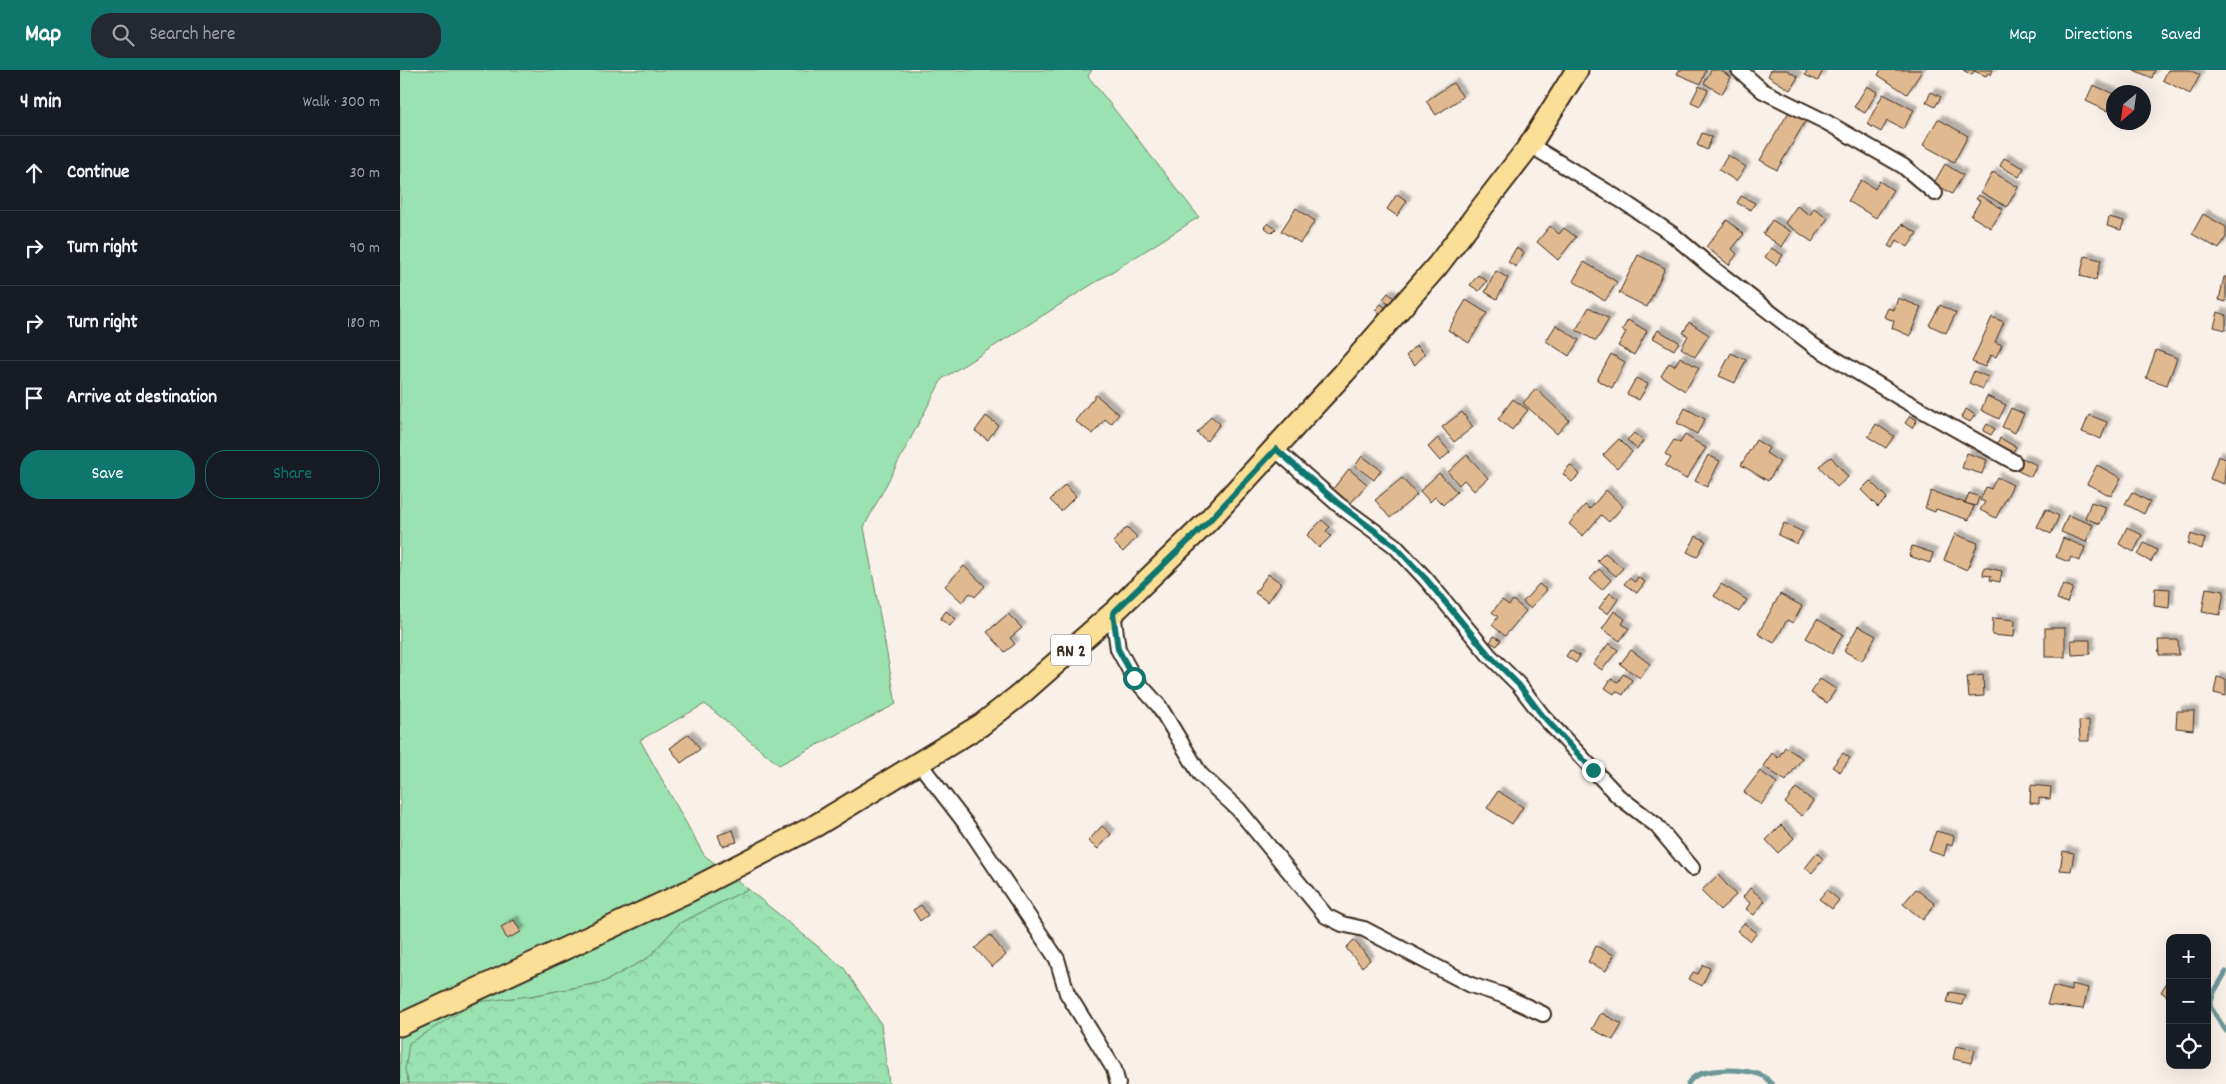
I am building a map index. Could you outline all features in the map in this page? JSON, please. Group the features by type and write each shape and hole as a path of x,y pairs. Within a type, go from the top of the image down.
{"main road":[{"name":"RN 2","path":"400,1025 700,885 816,826 981,724 1022,693 1113,613 1208,522 1276,449 1438,265 1530,145 1577,70"}],"street":[{"path":"1739,70 1764,91 1826,122 1903,166 1935,194"},
{"path":"1530,145 1624,202 1672,234 1710,266 1814,346 1902,399 2014,462"},
{"path":"1276,449 1339,504 1395,546 1426,579 1489,655 1519,685 1542,715 1618,796 1656,824 1692,868"},
{"path":"1113,613 1118,649 1134,678 1159,706 1200,774 1238,809 1326,916 1342,924 1364,929 1471,985 1543,1014"},
{"path":"919,763 969,828 1057,959 1067,993 1114,1069 1118,1084"}],"green space":[{"path":"400,70 1092,70 1088,76 1199,217 942,379 864,527 896,704 779,765 705,704 640,740 704,855 748,889 680,923 648,958 604,982 531,996 476,1003 405,1070 409,1084 400,1084"},
{"path":"748,889 844,968 881,1024 889,1084 409,1084 405,1070 409,1043 476,1002 531,996 604,982 648,958 680,923"}],"building":[{"path":"1679,70 1706,70 1701,84 1677,74"},
{"path":"1711,70 1720,70 1731,77 1722,94 1704,83"},
{"path":"1771,70 1787,70 1798,77 1790,90 1768,76"},
{"path":"1807,70 1823,70 1818,81 1805,75"},
{"path":"1881,70 1922,71 1907,94 1878,75"},
{"path":"1963,70 1993,70 1991,75 1988,73 1986,76 1974,71 1972,75"},
{"path":"2134,70 2155,70 2152,78"},
{"path":"2168,70 2189,70 2200,75 2190,94 2163,80"},
{"path":"1453,83 1463,97 1436,115 1426,101"},
{"path":"2093,85 2106,91 2106,111 2086,101"},
{"path":"1699,86 1708,90 1700,106 1691,102"},
{"path":"1867,86 1877,92 1865,113 1854,107"},
{"path":"1931,92 1941,97 1935,107 1926,102"},
{"path":"1883,94 1914,110 1903,129 1887,121 1881,132 1867,124"},
{"path":"1790,110 1806,120 1777,170 1760,160"},
{"path":"1938,119 1968,136 1954,162 1923,145"},
{"path":"1702,133 1712,137 1707,150 1697,145"},
{"path":"1728,155 1746,167 1736,181 1719,170"},
{"path":"2004,158 2024,168 2019,177 2000,166"},
{"path":"1945,164 1963,175 1952,194 1934,183"},
{"path":"1993,172 2018,187 2007,207 1981,192"},
{"path":"1861,180 1875,189 1879,181 1893,190 1876,218 1848,201"},
{"path":"1397,194 1407,201 1397,216 1387,209"},
{"path":"1979,195 2003,209 1991,228 1971,216 1980,201 1976,199"},
{"path":"1741,196 1755,203 1751,210 1737,203"},
{"path":"1797,206 1810,215 1814,208 1828,218 1812,242 1785,223"},
{"path":"1296,208 1315,221 1300,243 1281,231"},
{"path":"2203,214 2226,227 2226,237 2219,249 2192,234"},
{"path":"2109,217 2124,221 2121,230 2107,226"},
{"path":"1727,220 1744,234 1732,249 1737,254 1729,265 1706,247"},
{"path":"1772,220 1791,232 1782,247 1763,234"},
{"path":"1268,223 1276,229 1272,233 1264,227"},
{"path":"1902,224 1917,233 1908,247 1897,240 1892,248 1888,246"},
{"path":"1550,226 1559,234 1564,228 1576,237 1558,260 1537,242"},
{"path":"1516,248 1524,252 1516,267 1508,262"},
{"path":"1771,248 1783,255 1776,265 1765,257"},
{"path":"1638,255 1665,268 1647,307 1619,293"},
{"path":"2085,256 2101,260 2096,280 2080,276"},
{"path":"1584,262 1617,282 1605,301 1573,281"},
{"path":"1496,271 1508,278 1497,299 1485,292"},
{"path":"1478,275 1487,281 1479,291 1470,285"},
{"path":"2224,277 2226,277 2226,302 2219,300"},
{"path":"1388,293 1396,300 1390,306 1383,299"},
{"path":"1898,298 1921,307 1910,336 1892,328 1894,321 1884,317 1888,308 1894,310"},
{"path":"1466,300 1487,313 1469,343 1448,330"},
{"path":"1381,304 1388,310 1382,316 1375,310"},
{"path":"1940,305 1956,313 1946,333 1929,325"},
{"path":"1589,307 1609,319 1596,341 1576,330"},
{"path":"2218,312 2226,315 2226,330 2214,327"},
{"path":"1992,317 2004,322 1995,342 2002,345 1996,357 1990,355 1985,367 1972,362"},
{"path":"1628,320 1647,331 1634,355 1618,346 1626,332 1622,330"},
{"path":"1689,322 1709,335 1695,357 1681,348 1688,336 1683,333"},
{"path":"1556,325 1579,340 1569,356 1546,341"},
{"path":"1658,330 1679,342 1674,350 1653,338"},
{"path":"1416,345 1425,354 1415,365 1406,356"},
{"path":"2156,350 2177,358 2167,385 2146,378"},
{"path":"1731,353 1746,360 1735,383 1719,376"},
{"path":"1611,354 1625,362 1612,388 1597,380"},
{"path":"1680,357 1699,368 1685,391 1661,376 1669,363 1675,366"},
{"path":"1974,371 1988,377 1983,389 1969,383"},
{"path":"1636,378 1648,384 1639,400 1627,394"},
{"path":"1536,389 1569,420 1557,434 1523,403"},
{"path":"1096,395 1119,414 1111,424 1105,419 1093,434 1075,421"},
{"path":"1987,396 2006,405 1999,419 1981,410"},
{"path":"1513,399 1528,410 1512,430 1498,419"},
{"path":"1685,408 1705,419 1697,434 1677,423"},
{"path":"2011,408 2024,414 2015,433 2002,427"},
{"path":"1966,409 1975,415 1970,422 1961,417"},
{"path":"1462,412 1473,427 1454,442 1442,427"},
{"path":"2089,415 2107,422 2101,439 2082,432"},
{"path":"986,416 998,425 988,440 975,431"},
{"path":"1211,416 1220,424 1207,441 1197,433"},
{"path":"1910,416 1917,420 1912,428 1905,423"},
{"path":"1876,424 1894,436 1886,448 1868,437"},
{"path":"1987,424 1995,429 1991,435 1983,431"},
{"path":"1634,433 1643,441 1637,449 1627,440"},
{"path":"1685,435 1706,448 1686,479 1665,466 1671,458 1665,454 1674,440 1680,443"},
{"path":"1438,438 1450,452 1440,461 1428,447"},
{"path":"2000,438 2016,447 2009,458 1994,449"},
{"path":"1619,439 1632,452 1617,468 1603,455"},
{"path":"1756,440 1769,448 1766,453 1780,462 1768,481 1741,465"},
{"path":"1967,453 1987,460 1982,474 1962,468"},
{"path":"1467,455 1488,478 1474,491 1464,480 1459,485 1448,472"},
{"path":"1708,455 1720,461 1707,487 1695,481"},
{"path":"1362,456 1381,470 1374,480 1355,466"},
{"path":"2218,456 2226,459 2224,484 2210,479"},
{"path":"1831,457 1848,477 1837,487 1819,466"},
{"path":"2022,458 2037,465 2031,477 2016,470"},
{"path":"1570,465 1580,474 1572,482 1563,474"},
{"path":"2097,465 2121,478 2111,496 2087,484"},
{"path":"1349,469 1367,484 1349,505 1332,490"},
{"path":"1439,473 1457,492 1443,505 1435,497 1430,502 1420,491"},
{"path":"1997,477 2013,485 1996,518 1980,510 1985,502 1980,500 1986,487 1991,489"},
{"path":"1402,478 1417,495 1390,518 1375,500"},
{"path":"1870,481 1887,498 1878,507 1861,490"},
{"path":"1065,485 1076,496 1061,511 1050,500"},
{"path":"1606,490 1623,506 1609,522 1601,515 1583,536 1569,524 1585,505 1590,509"},
{"path":"1931,491 1974,506 1969,520 1936,509 1935,512 1925,508"},
{"path":"2132,492 2150,502 2144,514 2125,504"},
{"path":"1969,493 1979,497 1976,506 1965,503"},
{"path":"2091,502 2106,507 2100,524 2085,518"},
{"path":"2046,509 2059,516 2051,534 2037,527"},
{"path":"2068,515 2093,525 2086,542 2061,532"},
{"path":"1322,520 1330,527 1326,531 1331,536 1319,548 1307,535"},
{"path":"1784,523 1803,532 1797,544 1778,535"},
{"path":"1127,527 1137,537 1123,552 1113,542"},
{"path":"2127,527 2142,535 2134,552 2119,544"},
{"path":"1955,534 1978,543 1967,570 1944,560"},
{"path":"2191,534 2205,539 2202,549 2188,544"},
{"path":"1696,536 1706,541 1697,557 1687,552"},
{"path":"2063,538 2085,547 2080,561 2071,557 2069,562 2056,557"},
{"path":"2144,543 2157,550 2151,562 2138,555"},
{"path":"1912,546 1933,553 1930,563 1909,556"},
{"path":"1605,553 1623,568 1616,576 1597,561"},
{"path":"964,566 985,586 975,597 970,593 962,602 945,586"},
{"path":"1984,567 2002,571 2000,582 1990,580 1991,576 1983,575"},
{"path":"1599,569 1611,580 1602,590 1590,579"},
{"path":"1268,574 1281,583 1268,602 1255,593"},
{"path":"1638,577 1645,582 1637,593 1624,584 1629,578 1635,582"},
{"path":"1539,584 1547,590 1530,608 1523,602"},
{"path":"1721,584 1747,600 1739,612 1714,596"},
{"path":"2063,584 2073,588 2067,603 2057,599"},
{"path":"2155,588 2170,589 2169,608 2154,606"},
{"path":"2206,588 2224,591 2220,615 2202,612"},
{"path":"1610,593 1618,599 1608,614 1599,608"},
{"path":"1780,594 1802,606 1793,623 1787,620 1774,643 1758,634"},
{"path":"1502,600 1509,605 1513,600 1526,611 1505,636 1492,625 1498,617 1492,612"},
{"path":"946,611 956,619 950,626 940,619"},
{"path":"1614,611 1625,619 1622,624 1629,628 1620,641 1602,629"},
{"path":"1008,614 1022,628 1010,638 1015,644 1005,652 987,632"},
{"path":"1993,618 2015,620 2014,637 1992,635"},
{"path":"1817,619 1843,634 1832,654 1806,638"},
{"path":"1858,626 1876,636 1862,661 1844,651"},
{"path":"2045,628 2065,628 2065,657 2045,657"},
{"path":"1494,636 1501,640 1497,646 1490,642"},
{"path":"2071,640 2090,640 2090,654 2072,655"},
{"path":"2158,640 2178,640 2179,655 2159,655"},
{"path":"1609,643 1618,650 1602,670 1593,664"},
{"path":"1570,650 1580,656 1576,663 1566,656"},
{"path":"1631,650 1650,664 1640,678 1620,664"},
{"path":"1623,674 1632,680 1623,695 1616,691 1614,694 1605,688 1611,679 1618,682"},
{"path":"1983,675 1984,696 1969,697 1967,677"},
{"path":"2217,677 2226,679 2226,696 2214,693"},
{"path":"1820,679 1836,689 1827,703 1811,693"},
{"path":"2177,711 2194,711 2193,730 2176,728"},
{"path":"2089,720 2089,741 2080,741 2079,721"},
{"path":"689,734 700,749 681,763 670,748"},
{"path":"1785,747 1802,758 1786,781 1763,766 1772,753 1778,758"},
{"path":"1843,753 1850,758 1840,772 1832,767"},
{"path":"1760,771 1777,783 1761,805 1744,792"},
{"path":"2031,785 2051,787 2050,799 2039,798 2039,804 2030,803"},
{"path":"1796,788 1813,801 1802,816 1785,803"},
{"path":"1498,791 1523,807 1512,824 1487,808"},
{"path":"1781,825 1794,838 1778,853 1766,840"},
{"path":"1102,826 1111,834 1098,849 1088,841"},
{"path":"733,830 737,842 722,846 718,835"},
{"path":"1936,831 1954,836 1952,846 1947,844 1944,856 1929,851"},
{"path":"2063,851 2074,853 2071,871 2060,870"},
{"path":"1817,853 1823,859 1812,873 1805,868"},
{"path":"1718,875 1736,895 1720,910 1701,891"},
{"path":"1750,888 1765,901 1754,915 1746,909 1750,903 1743,897"},
{"path":"1916,889 1935,904 1923,920 1903,904"},
{"path":"1827,890 1839,900 1832,909 1819,899"},
{"path":"921,905 928,915 920,921 913,910"},
{"path":"514,920 521,932 507,939 501,927"},
{"path":"1744,923 1757,933 1750,941 1737,931"},
{"path":"990,935 1006,955 992,967 975,948"},
{"path":"1354,940 1370,960 1362,967 1346,948"},
{"path":"1596,946 1614,955 1606,971 1588,962"},
{"path":"1703,965 1710,968 1702,986 1689,979 1693,972 1698,974"},
{"path":"2071,984 2088,988 2083,1009 2047,1005 2053,986 2071,991"},
{"path":"2166,984 2166,995 2161,992"},
{"path":"1950,992 1965,995 1962,1005 1947,1002"},
{"path":"1601,1013 1622,1024 1613,1040 1592,1029"},
{"path":"1956,1046 1975,1050 1971,1063 1953,1059"}],"waterway":[{"path":"2226,972 2214,992 2210,1006 2226,1031"},
{"path":"1688,1084 1700,1074 1722,1070 1755,1073 1764,1077 1772,1084"}],"route":[{"path":"1134,678 1118,649 1113,613 1208,522 1276,449 1339,504 1395,546 1426,579 1489,655 1519,685 1542,715 1593,770"}]}
